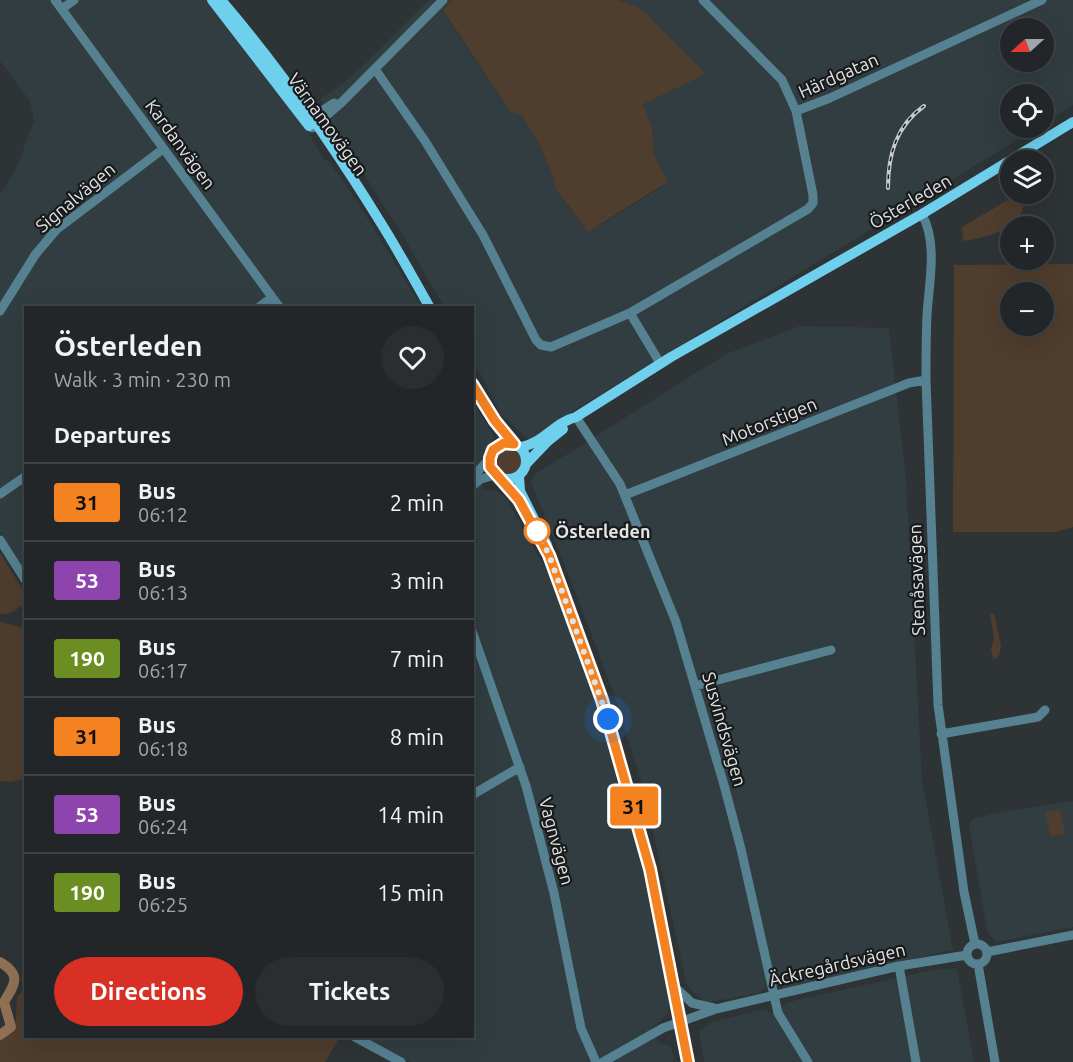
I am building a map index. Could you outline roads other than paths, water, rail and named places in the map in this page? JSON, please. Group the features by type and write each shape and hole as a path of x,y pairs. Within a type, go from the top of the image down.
{"main road":[{"name":"Värnamovägen","path":"212,0 311,122"},
{"name":"Värnamovägen","path":"221,0 311,122 385,229 429,306"},
{"name":"Österleden","path":"517,445 529,446 566,420 576,417 660,363 922,214 1073,122"},
{"path":"474,389 495,421 525,455 526,464 519,476 520,491 547,545 549,555"},
{"path":"474,390 495,430 496,447 490,458 490,467 527,512 549,555 602,700 637,816 661,917 688,1062"},
{"name":"Österleden","path":"526,464 548,441 572,424 576,417"},
{"path":"496,447 504,443 517,445"},
{"path":"498,477 510,480 519,476"}],"street":[{"name":"Kardanvägen","path":"55,0 279,306"},
{"path":"62,9 74,0"},
{"path":"311,122 346,96 443,0"},
{"path":"703,0 782,80 796,111"},
{"name":"Härdgatan","path":"375,69 425,141 483,235 536,340 540,345 551,347 630,313 811,206 813,195 796,111 830,98 1041,0"},
{"name":"Signalvägen","path":"0,311 35,255 56,231 163,149"},
{"name":"Stenåsavägen","path":"922,214 928,226 931,245 926,380 936,671 941,734 964,892 975,944"},
{"path":"261,306 272,297"},
{"path":"630,313 660,363"},
{"name":"Motorstigen","path":"625,495 909,383 926,380"},
{"name":"Susvindsvägen","path":"576,417 625,495 675,622 744,860 778,1013 808,1062"},
{"path":"474,476 490,458"},
{"path":"0,494 24,477"},
{"path":"474,484 481,479 498,477"},
{"path":"0,540 24,578"},
{"name":"Vagnvägen","path":"474,637 520,767 556,902 580,1028 596,1062"},
{"path":"695,686 831,650"},
{"path":"941,734 1038,717 1045,710"},
{"path":"474,794 520,767"},
{"path":"987,952 1073,935"},
{"path":"975,944 982,946 987,952 985,960 978,964 969,961 966,955 969,947 975,944"},
{"name":"Äckregårdsvägen","path":"603,1062 647,1036 680,1021 716,1009 899,966 966,955"},
{"path":"978,964 995,1062"},
{"path":"899,966 916,1062"},
{"path":"673,986 680,995 692,1003 716,1009"},
{"path":"357,1038 401,1062"}],"waterway":[{"path":"0,962 14,976 13,985 4,1002 11,1027 0,1035"}],"railway":[{"path":"888,188 892,153 900,132 914,114 924,106"}],"place":[{"name":"Österleden","path":"537,531"}]}
